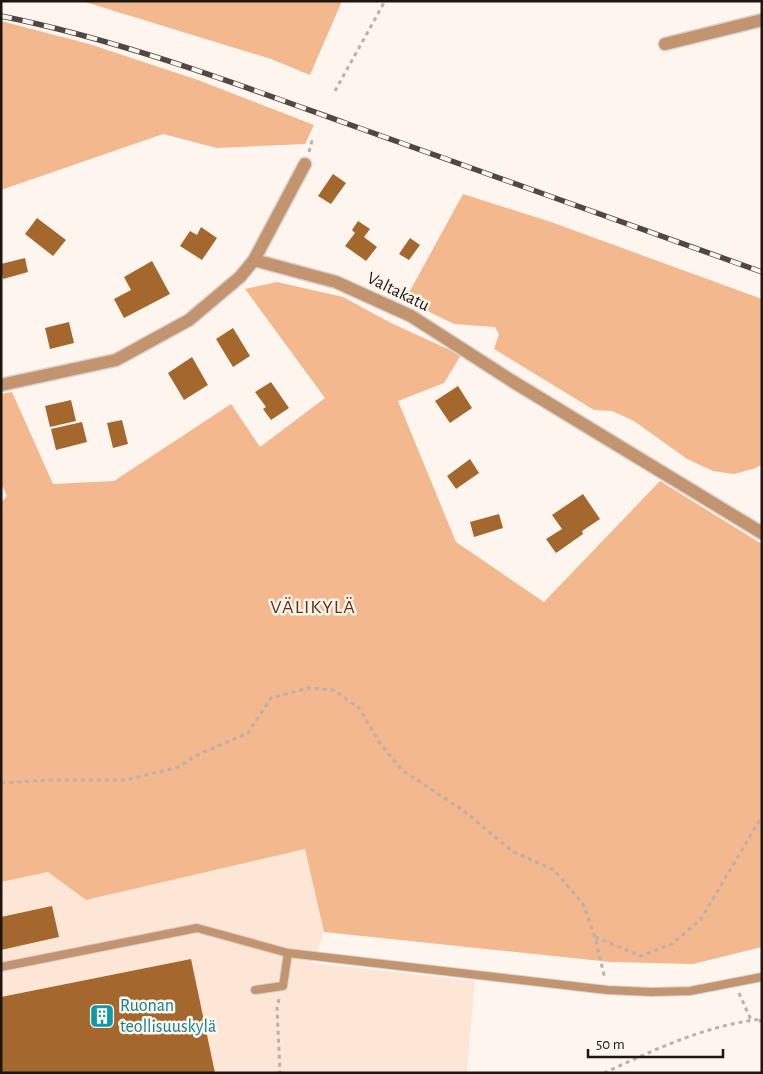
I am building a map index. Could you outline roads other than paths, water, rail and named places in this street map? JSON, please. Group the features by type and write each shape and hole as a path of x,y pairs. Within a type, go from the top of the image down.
{"street":[{"path":"665,44 762,20"},
{"path":"1,385 116,360 189,320 240,277 254,260 305,164"},
{"name":"Valtakatu","path":"254,260 336,282 411,316 521,386 762,533"}],"lane":[{"path":"1,967 196,928 288,953 607,990 690,991 762,977"},
{"path":"255,990 283,986 288,953"}],"railway":[{"path":"1,16 89,37 176,64 762,272"}],"place":[{"name":"Ruonan teollisuuskylä","path":"102,1016"}],"district":[{"name":"VÄLIKYLÄ","path":"313,607"}]}
